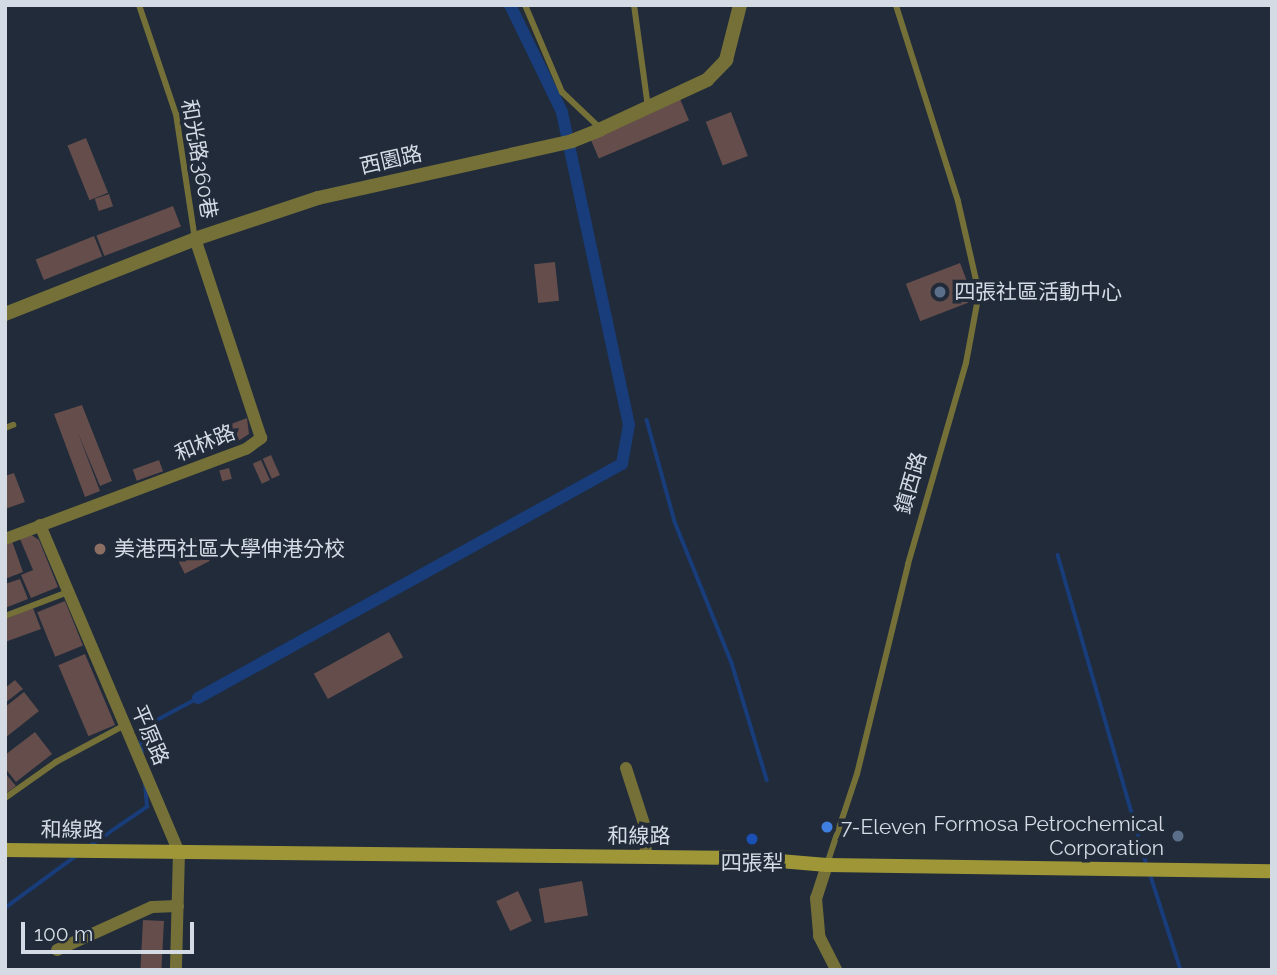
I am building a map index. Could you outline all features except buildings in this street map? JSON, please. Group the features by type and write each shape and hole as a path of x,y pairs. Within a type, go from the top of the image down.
{"main road":[{"name":"和線路","path":"5,850 745,858 827,865 1272,871"}],"street":[{"name":"西園路","path":"5,314 195,239 318,198 572,141 601,129 699,85 718,69 726,60 740,5"},
{"name":"和林路","path":"5,538 246,449 261,438 195,239"},
{"name":"平原路","path":"40,525 179,852 176,970"},
{"path":"626,768 645,827 646,857"},
{"name":"鎮西路","path":"827,865 816,898 819,936 836,970"},
{"path":"57,950 152,907 178,906"}],"lane":[{"name":"和光路360巷","path":"139,5 176,114 195,239"},
{"path":"525,5 562,92 601,129"},
{"path":"634,5 648,109"},
{"name":"鎮西路","path":"827,865 857,774 908,564 966,363 979,293 958,201 896,5"},
{"path":"5,428 13,425"},
{"path":"5,616 68,592"},
{"path":"5,798 56,762 125,725"}],"waterway":[{"path":"198,698 622,464 629,425 562,112 510,5"},
{"path":"647,420 675,522 732,663 767,780"},
{"path":"1058,555 1147,866"},
{"path":"142,753 140,729 198,698"},
{"path":"91,845 147,807 145,785"},
{"path":"5,908 76,856"},
{"path":"1150,873 1181,970"}],"place":[{"name":"四張社區活動中心","path":"940,292"},
{"name":"美港西社區大學伸港分校","path":"100,549"},
{"name":"7-Eleven","path":"827,827"},
{"name":"Formosa Petrochemical Corporation","path":"1178,836"},
{"name":"四張犁","path":"752,839"}]}
